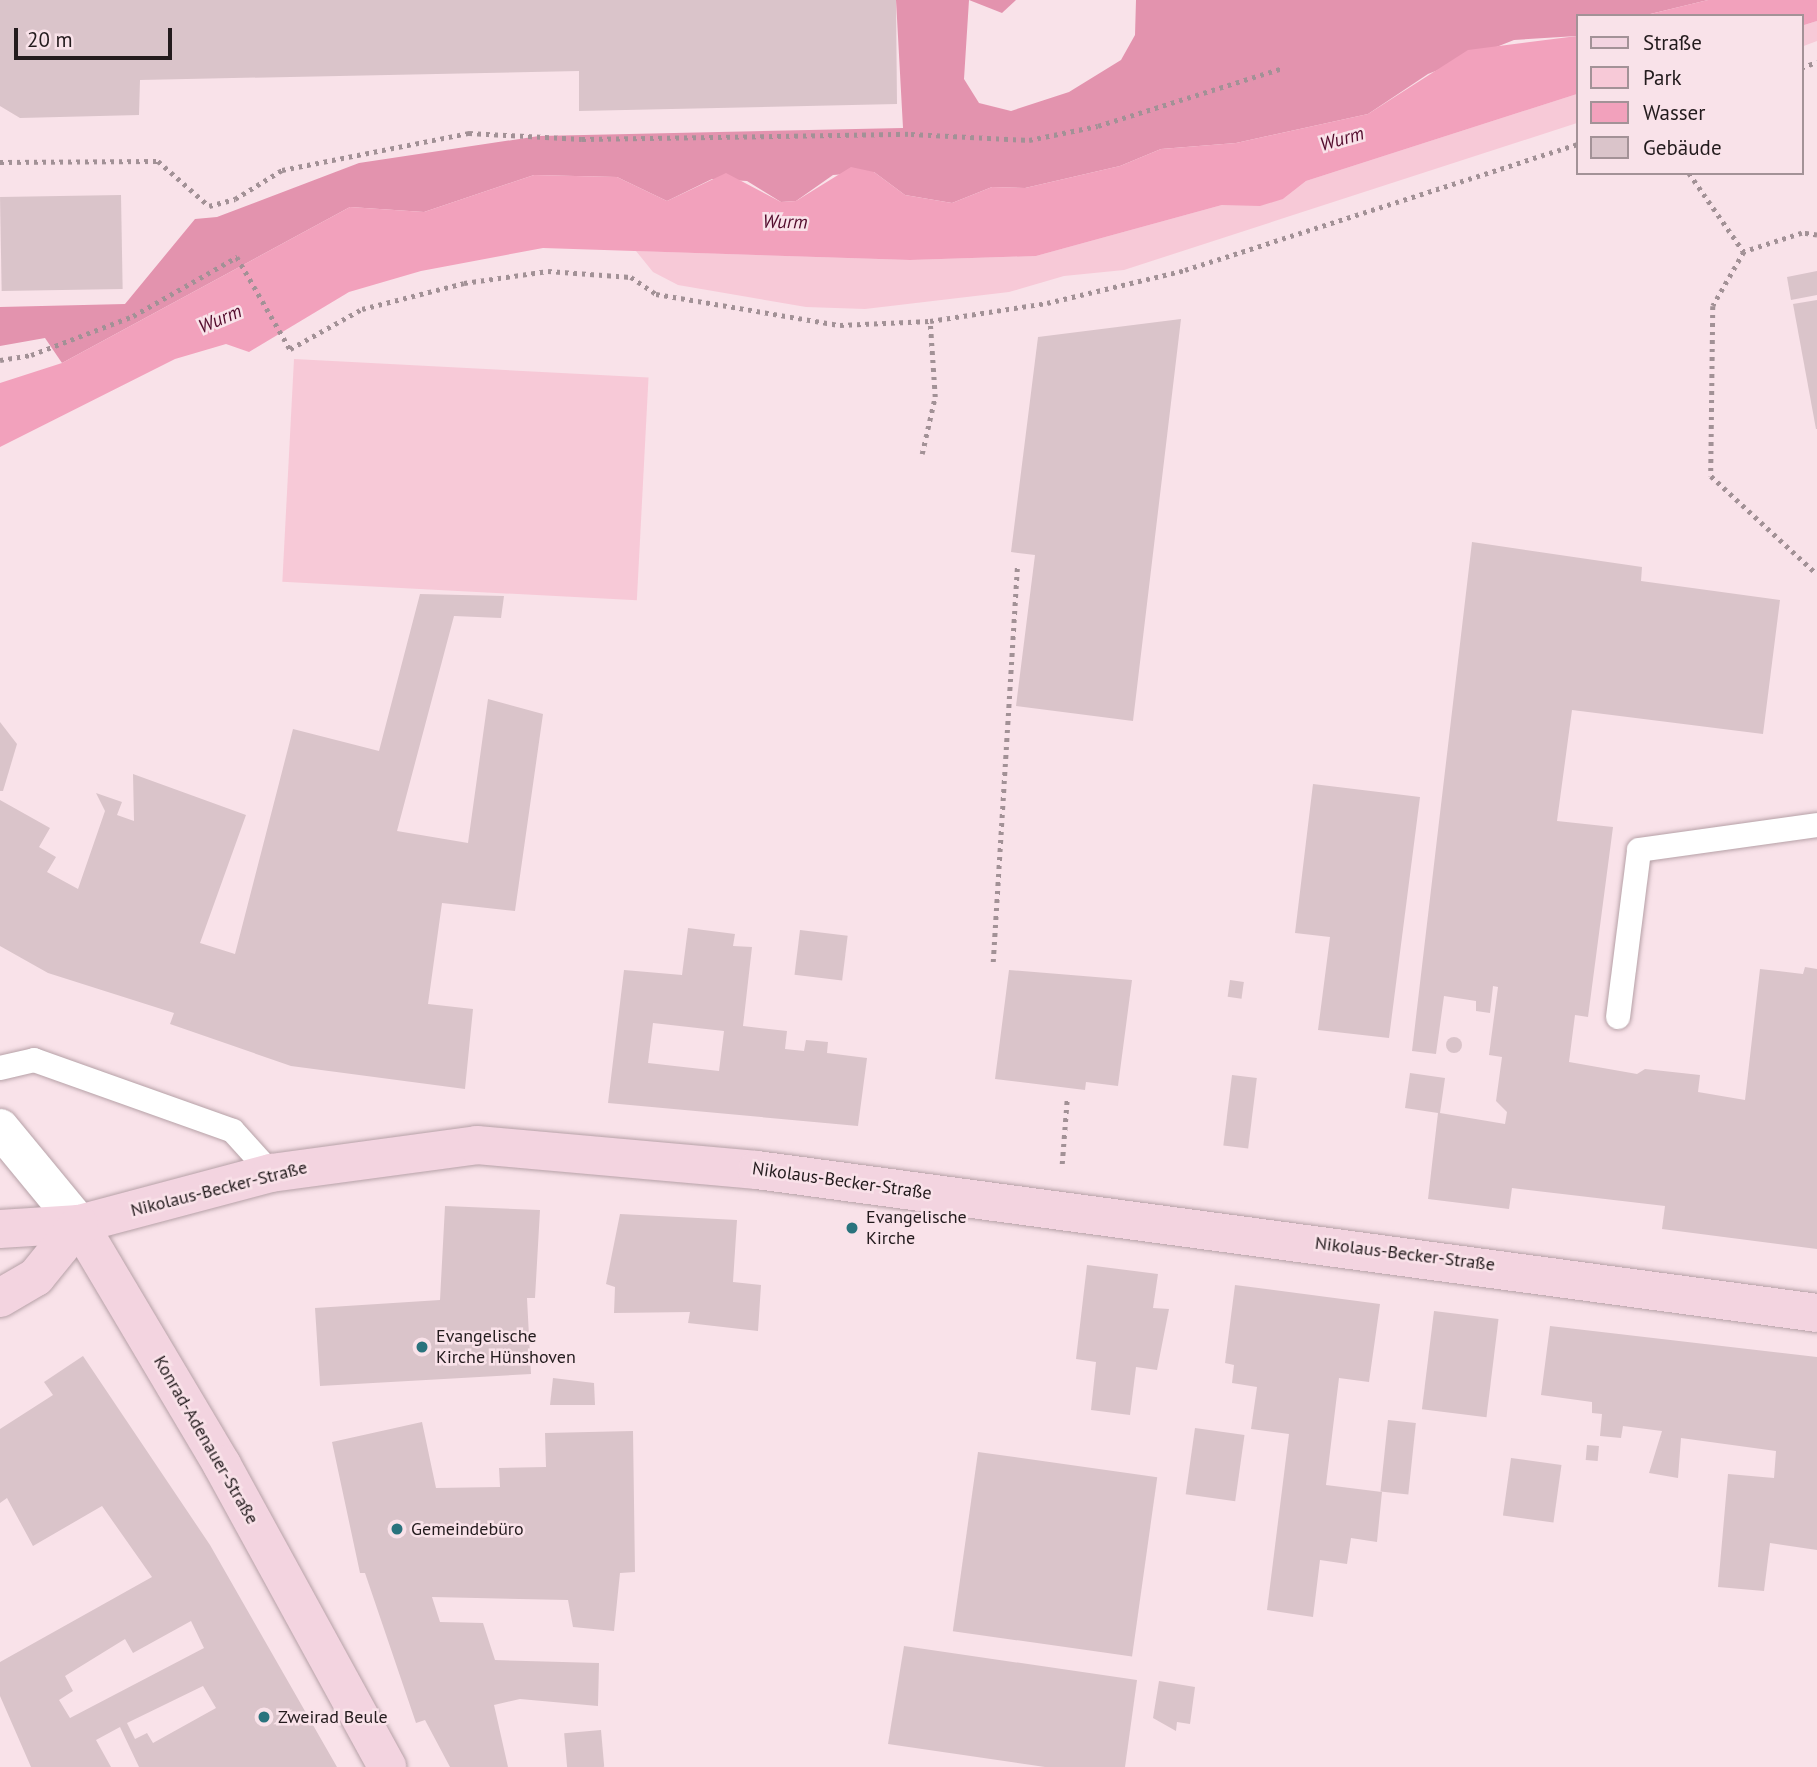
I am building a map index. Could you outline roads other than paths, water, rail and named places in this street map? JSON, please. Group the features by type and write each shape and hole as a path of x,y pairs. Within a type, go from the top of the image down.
{"main road":[{"name":"Nikolaus-Becker-Straße","path":"0,1229 79,1224 271,1172 403,1151 551,1148 1058,1210 1817,1312"},
{"path":"0,1298 36,1277 79,1224"},
{"name":"Konrad-Adenauer-Straße","path":"79,1224 222,1465 387,1767"}],"street":[{"name":"Konrad-Adenauer-Straße","path":"0,1128 79,1224"}],"lane":[{"path":"1618,1017 1639,850 1817,825"},
{"path":"0,1068 34,1060 233,1131 271,1172"}],"water":[{"path":"1708,0 1817,0 1817,21 1803,25 1803,14 1650,14"},
{"name":"Wurm","path":"1576,36 1576,94 1306,181 1283,199 1260,206 1222,205 1036,256 910,260 543,248 421,271 349,292 249,352 226,344 175,359 0,447 0,383 62,363 350,207 424,212 534,175 617,177 667,201 726,173 781,202 796,201 851,167 874,172 905,195 952,203 992,187 1025,188 1120,166 1161,149 1236,143 1368,114 1468,50"}],"place":[{"name":"Evangelische Kirche","path":"852,1228"},
{"name":"Evangelische Kirche Hünshoven","path":"422,1347"},
{"name":"Gemeindebüro","path":"397,1529"},
{"name":"Zweirad Beule","path":"264,1717"}]}
